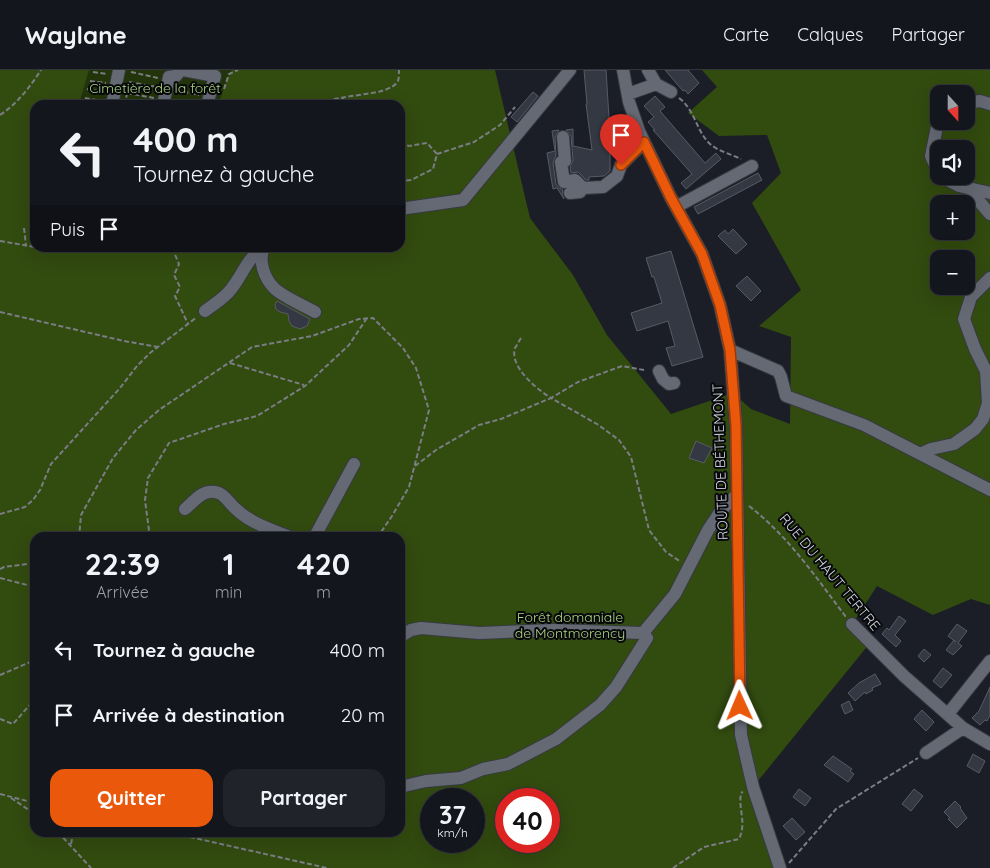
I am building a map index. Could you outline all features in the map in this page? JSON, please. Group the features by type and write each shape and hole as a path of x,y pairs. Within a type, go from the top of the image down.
{"street":[{"path":"164,100 165,74 176,76 182,70 215,76 208,100"},
{"path":"405,208 463,200 570,70"},
{"name":"ROUTE DE BÉTHEMONT","path":"623,70 639,131 676,207 702,254 720,305 730,350 736,426 741,735 753,787 782,868"},
{"path":"648,70 656,84 671,92"},
{"path":"628,94 656,84"},
{"path":"975,102 990,104"},
{"path":"563,137 565,161 561,162 564,182 575,180 583,188"},
{"path":"570,193 580,192 583,188 603,187 617,176 621,165 644,142"},
{"path":"676,207 752,166"},
{"path":"957,185 990,192"},
{"path":"967,187 990,214"},
{"path":"205,311 231,289 256,252"},
{"path":"262,252 261,261 266,276 274,289 315,312"},
{"path":"920,454 931,449 954,444 975,429 983,419 988,403 986,371 975,349 964,319 971,297 990,278"},
{"path":"730,350 778,371 786,396 864,425 990,490"},
{"path":"659,371 666,382 669,384 674,383"},
{"path":"317,532 354,464"},
{"path":"185,509 202,493 211,491 221,493 236,510 255,523 277,532"},
{"path":"643,633 676,594 716,518 737,497"},
{"name":"RUE DU HAUT TERTRE","path":"852,624 904,676 963,728 990,744"},
{"path":"405,634 420,628 479,633 554,630 643,633 647,638 616,687 600,705 556,739 508,764 482,769 461,778 426,781 405,786"},
{"path":"948,714 990,661"},
{"path":"926,753 963,728"}],"path":[{"path":"0,115 11,108 34,82 41,70"},
{"path":"222,96 229,74 238,70"},
{"path":"327,100 390,89 398,81 399,70"},
{"path":"93,72 130,100"},
{"path":"90,80 116,91"},
{"path":"87,89 116,91"},
{"path":"85,98 116,91"},
{"path":"671,92 684,101 693,113 700,132 710,144 752,166"},
{"path":"437,154 474,142 500,125 515,107"},
{"path":"405,145 409,146 427,143 437,154"},
{"path":"405,181 411,180 433,169 437,154"},
{"path":"24,228 26,246"},
{"path":"0,241 30,246"},
{"path":"174,252 178,264 174,275 180,287 175,296 188,324"},
{"path":"0,514 25,507 33,500 40,490 51,464 120,388 137,366 158,347 205,311"},
{"path":"0,312 158,347"},
{"path":"149,532 146,500 148,478 170,443 224,424 257,416 305,386 349,345 368,318"},
{"path":"80,532 81,515 114,458 136,430 159,410 252,347 312,336 359,319 368,318 373,318 403,348 416,368 429,410 409,487 381,532"},
{"path":"521,338 515,353 522,373 538,390 597,424 619,440 631,457 649,530 666,552 689,568"},
{"path":"230,363 305,386"},
{"path":"415,466 436,450 479,425 501,420 551,398 578,382 622,366 644,370"},
{"name":"RUE DU HAUT TERTRE","path":"737,497 769,522 789,542 852,624"},
{"path":"0,569 30,562"},
{"path":"0,578 30,587"},
{"path":"0,675 30,662"},
{"path":"0,719 14,724 30,705"},
{"path":"782,868 836,809 857,794 926,753"},
{"path":"673,868 704,847 738,839 743,830 741,794 753,787"},
{"path":"0,794 30,802"},
{"path":"9,797 30,811"},
{"path":"63,837 91,868"},
{"path":"71,845 72,837"},
{"path":"190,837 327,868"}],"green space":[{"name":"Forêt domaniale de Montmorency","path":"0,70 89,70 80,100 30,100 30,252 405,252 405,100 220,100 229,74 232,70 495,70 530,218 573,275 607,335 671,414 733,393 751,409 790,424 791,337 759,326 801,290 752,203 781,173 767,135 719,136 688,113 717,87 702,70 990,70 990,605 971,599 933,615 877,586 853,623 870,643 753,787 781,868 0,868"},
{"name":"Cimetière de la forêt","path":"89,70 232,70 220,100 80,100"}],"building":[{"path":"584,70 606,70 611,150 610,171 604,176 589,177 589,180 586,180 578,172 571,173 570,167 573,160 571,136 566,130 573,129 573,146 592,150"},
{"path":"665,70 688,70 699,83 688,94 685,90 683,91"},
{"path":"533,92 538,96 517,122 511,117"},
{"path":"655,96 665,107 660,111 705,163 716,153 721,159 686,189 681,183 692,174 648,122 654,117 644,106"},
{"path":"559,130 555,137 556,155 553,163 556,184 563,190 564,199 557,188 553,189 547,153 555,151 552,131"},
{"path":"758,173 762,180 698,214 694,207"},
{"path":"733,229 747,244 736,254 718,236 725,230 728,234"},
{"path":"671,251 703,357 672,366 666,348 675,346 668,321 637,331 631,313 662,303 646,258"},
{"path":"747,276 761,291 751,301 736,286"},
{"path":"277,301 310,319 307,326 300,329 292,326 288,314 276,309"},
{"path":"696,441 712,448 704,463 689,458"},
{"path":"899,616 906,621 895,635 901,641 896,647 882,634 887,628 889,630"},
{"path":"957,624 967,631 958,643 962,646 953,655 946,650 954,640 948,636"},
{"path":"924,649 931,655 924,662 918,656"},
{"path":"943,668 952,675 941,688 933,681"},
{"path":"875,674 881,684 872,688 873,690 866,694 865,692 855,701 848,693 859,683"},
{"path":"990,687 990,715 987,721 985,720 980,725 972,718 979,711"},
{"path":"849,701 853,710 845,714 841,705"},
{"path":"922,710 934,722 926,731 914,719"},
{"path":"973,754 985,761 979,773 967,766"},
{"path":"833,756 852,769 850,771 854,774 848,782 824,765"},
{"path":"799,789 811,798 805,806 793,797"},
{"path":"914,789 923,796 911,811 902,804"},
{"path":"955,801 967,818 957,828 944,812"},
{"path":"792,818 805,832 796,840 783,826"}],"route":[{"path":"621,165 644,142 671,198 702,254 720,305 730,350 736,426 740,706"}]}
